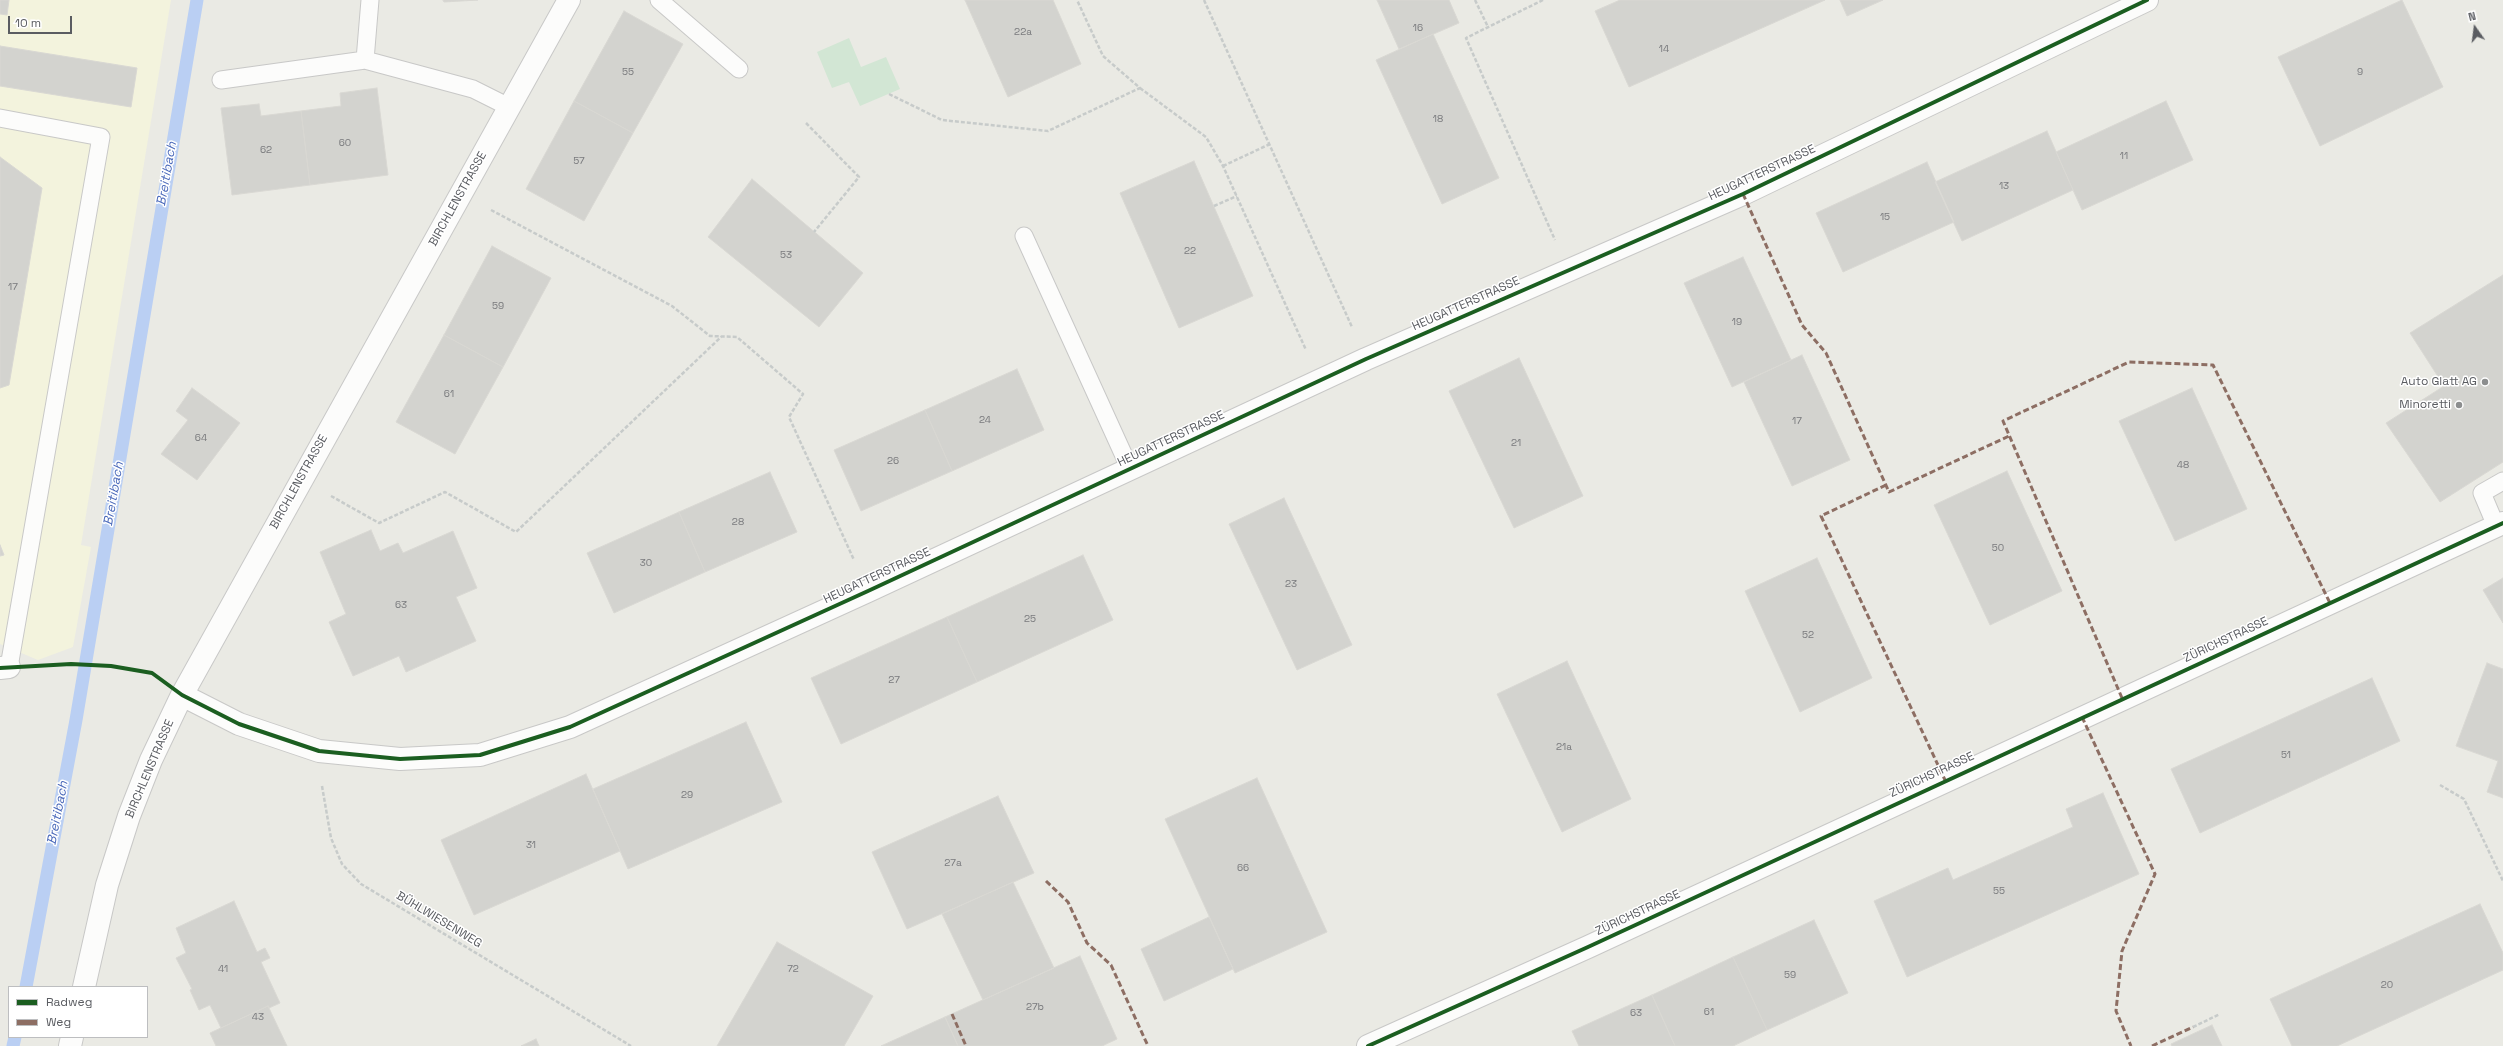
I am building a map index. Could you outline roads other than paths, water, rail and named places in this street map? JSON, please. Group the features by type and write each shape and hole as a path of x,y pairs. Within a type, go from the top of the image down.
{"street":[{"name":"BIRCHLENSTRASSE","path":"84,986 107,885 129,816 151,760 182,695 300,479 570,0"},
{"name":"HEUGATTERSTRASSE","path":"182,695 239,724 319,752 400,759 480,754 570,727 868,591 1366,358 1743,194 2147,0"},
{"name":"ZÜRICHSTRASSE","path":"1368,1046 1588,947 2499,524"}],"lane":[{"path":"365,60 370,0"},
{"path":"659,0 739,69"},
{"path":"221,80 365,60 472,89 510,107"},
{"path":"0,118 101,137 5,667"},
{"path":"1024,236 1130,469"},
{"path":"2499,524 2482,493 2503,481"}],"waterway":[{"name":"Breitibach","path":"26,986 76,720 197,0"},
{"name":"Breitibach","path":"13,1046 15,1038"}],"place":[{"name":"Auto Glatt AG","path":"2485,382"},
{"name":"Minoretti","path":"2459,405"}]}
